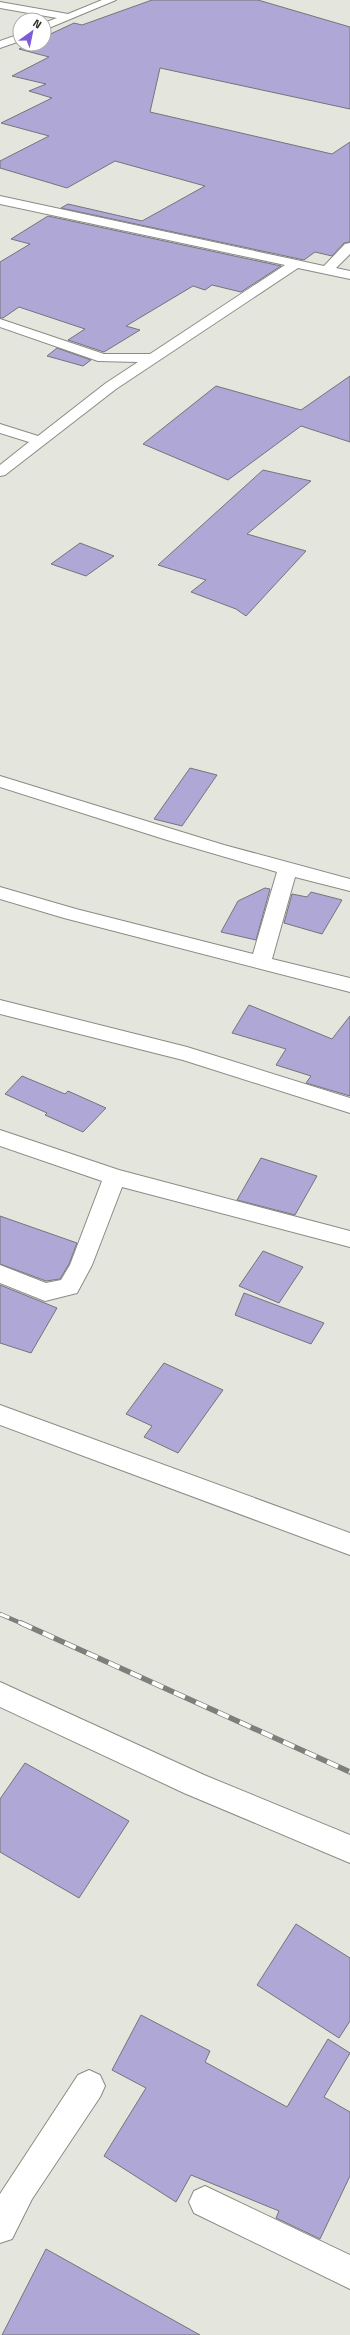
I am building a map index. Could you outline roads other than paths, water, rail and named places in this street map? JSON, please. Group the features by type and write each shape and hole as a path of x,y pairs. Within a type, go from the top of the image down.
{"street":[{"path":"52,24 111,0"},
{"path":"0,5 68,17"},
{"path":"0,45 12,40"},
{"path":"0,200 350,276"},
{"path":"327,270 350,247"},
{"path":"0,472 125,377 156,358 295,264"},
{"path":"0,323 103,358 156,358"},
{"path":"103,358 125,377"},
{"path":"0,428 40,441"},
{"path":"0,781 143,827 287,870 350,884"},
{"path":"261,961 287,870"},
{"path":"0,893 71,914 261,961 350,985"},
{"path":"0,1007 186,1054 350,1106"},
{"path":"0,1138 115,1177 350,1239"},
{"path":"0,1274 45,1292 69,1287 81,1265 115,1177"},
{"path":"0,1416 91,1447 350,1544"},
{"path":"0,1694 194,1784 350,1849"},
{"path":"0,2227 21,2188 89,2086"},
{"path":"205,2202 350,2272"}],"railway":[{"path":"0,1614 23,1624"},
{"path":"21,1623 350,1772"}]}
